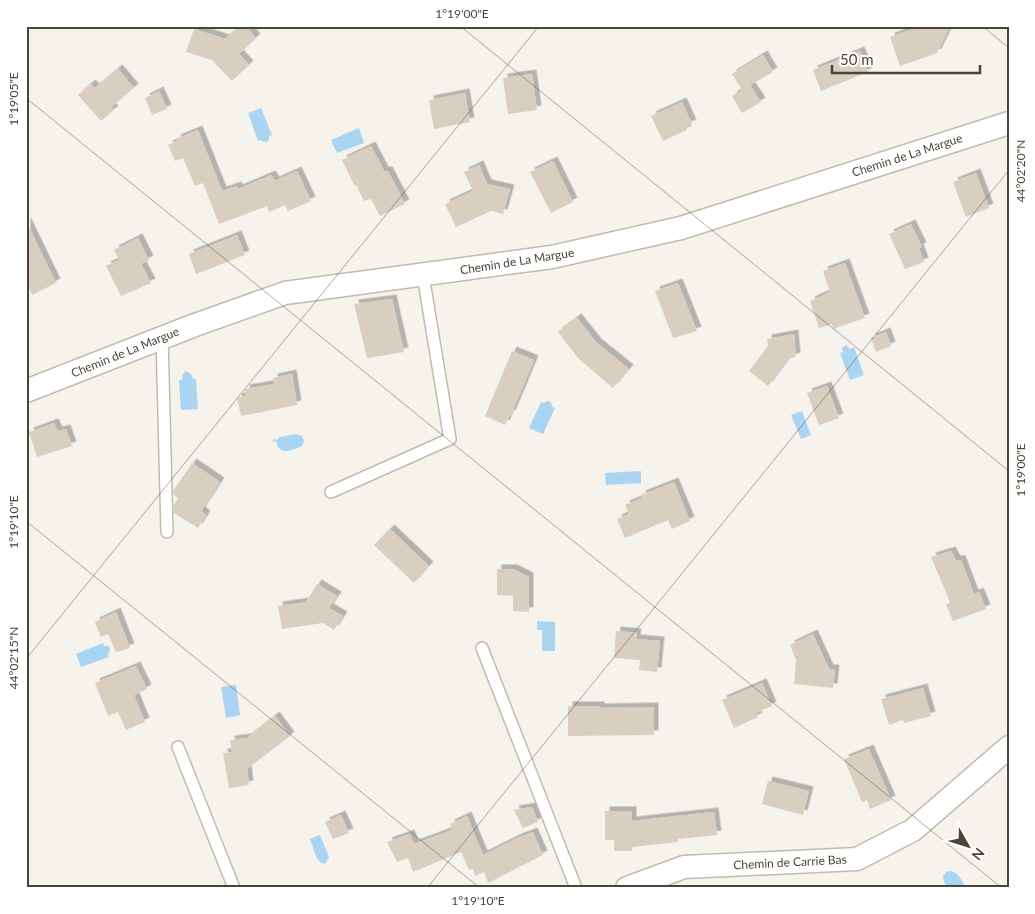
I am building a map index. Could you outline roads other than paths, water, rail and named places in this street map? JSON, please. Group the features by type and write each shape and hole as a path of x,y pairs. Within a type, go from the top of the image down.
{"street":[{"name":"Chemin de La Margue","path":"26,392 194,324 285,293 552,257 681,228 1009,122"},
{"name":"Chemin de Carrie Bas","path":"628,888 684,867 857,859 913,830 1009,747"}],"lane":[{"path":"331,492 450,439 423,275"},
{"path":"162,337 167,532"},
{"path":"482,648 576,888"},
{"path":"178,746 234,888"}],"water":[{"path":"261,108 272,135 269,136 269,140 266,142 258,141 248,113"},
{"path":"359,128 364,143 337,153 331,140"},
{"path":"846,345 850,349 854,347 864,375 850,380 840,353 843,352 842,348"},
{"path":"186,371 191,374 193,379 196,379 198,409 181,410 179,380 182,380 183,374"},
{"path":"541,402 551,402 552,407 555,408 543,434 529,428"},
{"path":"802,411 811,435 801,439 791,415"},
{"path":"296,434 302,436 304,441 302,446 295,449 286,451 280,449 277,442 272,442 280,437"},
{"path":"641,471 641,483 606,485 605,473"},
{"path":"537,621 555,622 555,651 542,651 542,630 537,630"},
{"path":"103,643 104,646 110,648 107,654 109,657 81,667 76,654"},
{"path":"236,685 240,715 226,718 221,687"},
{"path":"320,835 329,857 325,864 317,858 310,839"},
{"path":"949,871 957,875 966,888 948,888 943,876"}]}
